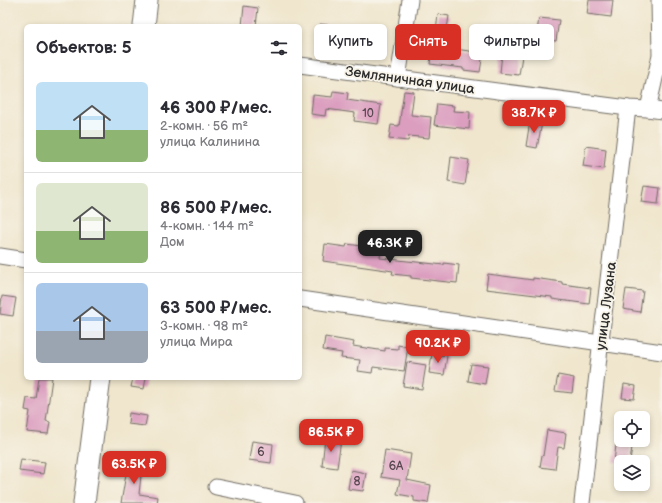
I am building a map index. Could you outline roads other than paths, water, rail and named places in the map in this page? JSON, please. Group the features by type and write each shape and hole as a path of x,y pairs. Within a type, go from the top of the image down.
{"main road":[{"path":"144,24 147,0"},
{"path":"84,503 100,380"}],"street":[{"path":"398,78 410,0"},
{"path":"655,110 660,56 659,0"},
{"name":"Земляничная улица","path":"302,65 628,108 655,110"},
{"name":"улица Лузана","path":"582,503 628,108"},
{"path":"0,256 24,260"},
{"path":"302,299 662,352"},
{"path":"216,487 296,503"}]}
